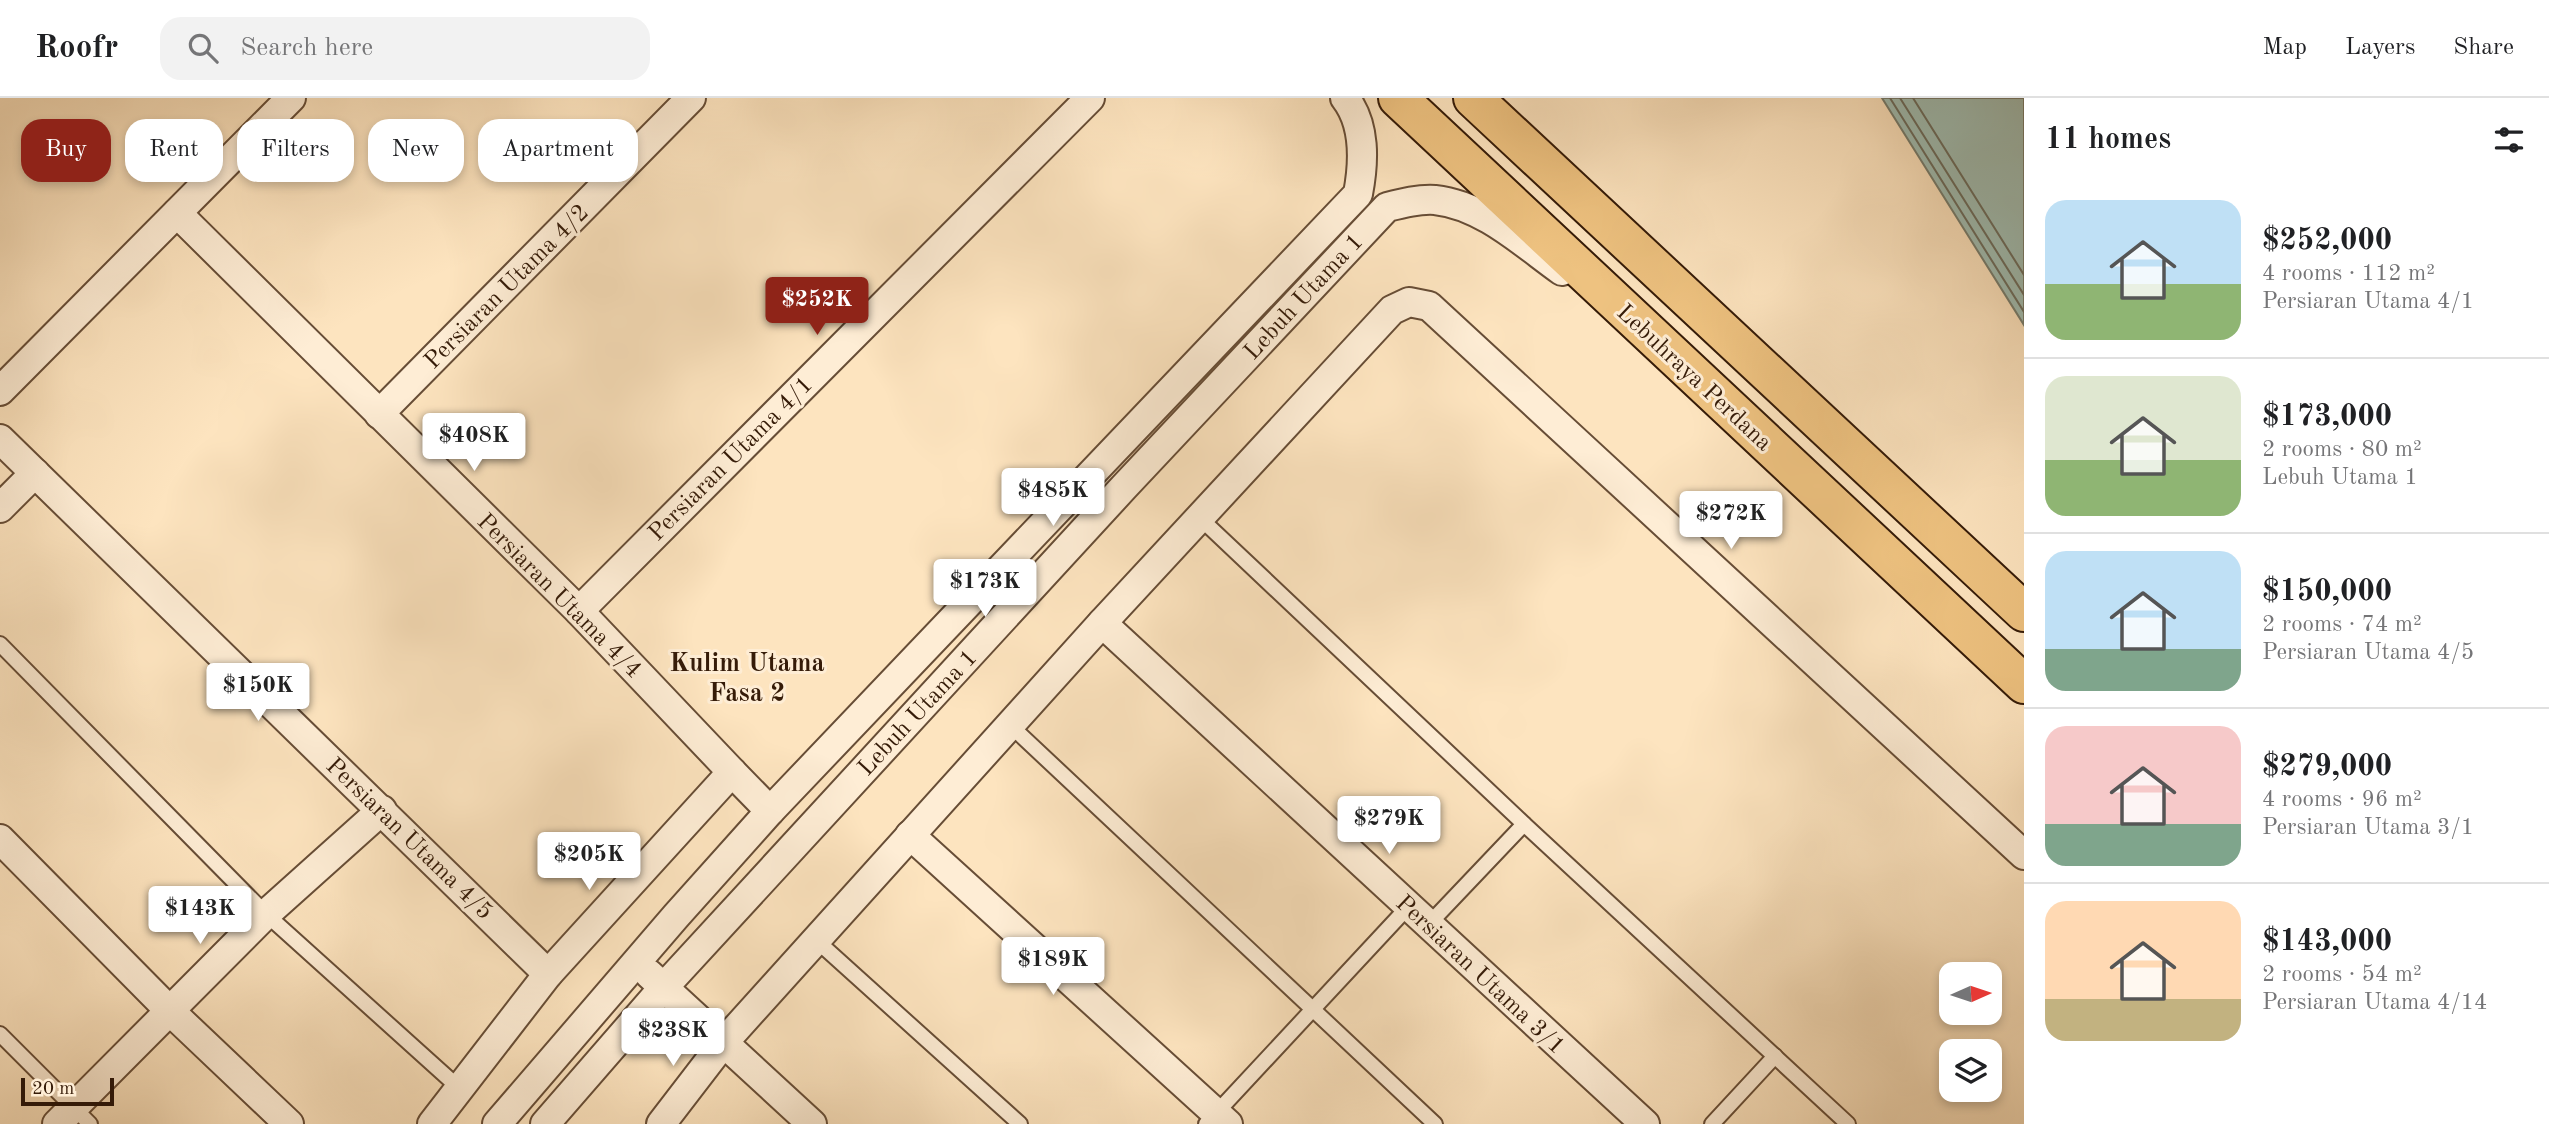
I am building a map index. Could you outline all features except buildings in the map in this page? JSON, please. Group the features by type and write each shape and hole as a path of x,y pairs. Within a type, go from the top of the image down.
{"main road":[{"name":"Lebuhraya Perdana","path":"1398,98 2024,684"},
{"path":"1473,98 2024,612"}],"street":[{"path":"0,391 291,98"},
{"name":"Persiaran Utama 4/2","path":"379,414 691,98"},
{"name":"Persiaran Utama 4/1","path":"579,611 1090,98"},
{"name":"Lebuh Utama 1","path":"497,1124 770,811 1358,194 1363,169 1361,134 1345,98"},
{"name":"Lebuh Utama 1","path":"545,1124 664,987 1387,207 1414,200 1436,200 1483,215 1636,322"},
{"name":"Persiaran Utama 4/4","path":"177,213 579,611 770,811"},
{"path":"661,1124 724,1042 1102,623 1392,310 1409,302 1429,306 2024,855"},
{"name":"Persiaran Utama 4/5","path":"0,439 548,974"},
{"path":"0,509 35,473"},
{"name":"Persiaran Utama 3/1","path":"1102,623 1645,1124"},
{"path":"432,1124 548,974 732,772"},
{"path":"74,1118 170,1011 266,914 382,810"},
{"path":"910,835 1217,1120"},
{"path":"0,839 170,1011 289,1124"},
{"path":"636,963 812,1124"}],"lane":[{"path":"1200,518 1524,824 1848,1124"},
{"path":"0,644 266,914 458,1087"},
{"path":"1010,725 1435,1124"},
{"path":"1217,1120 1312,1010 1524,824"},
{"path":"816,940 1020,1124"},
{"path":"0,1034 74,1118"},
{"path":"1712,1124 1775,1056"}],"water":[{"path":"1882,98 2024,98 2024,325"}],"district":[{"name":"Kulim Utama Fasa 2","path":"747,677"}]}
